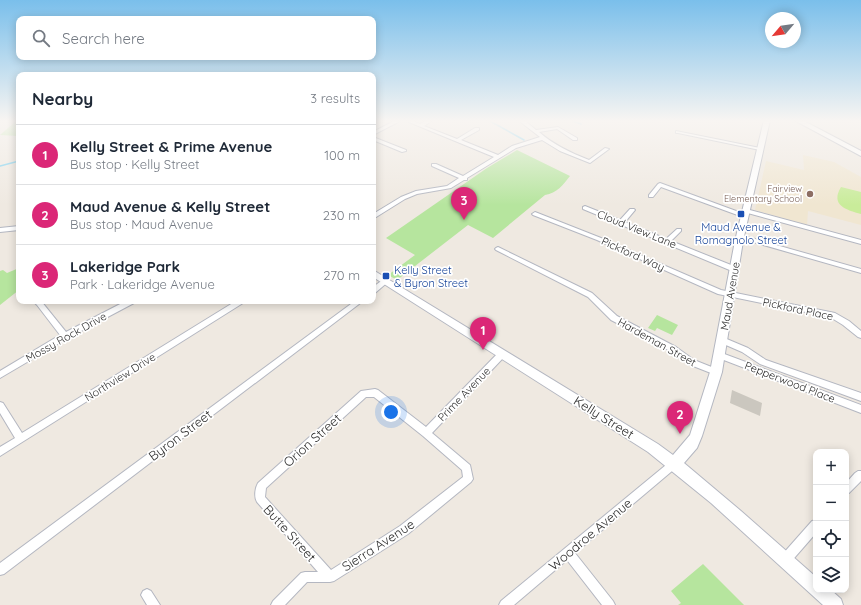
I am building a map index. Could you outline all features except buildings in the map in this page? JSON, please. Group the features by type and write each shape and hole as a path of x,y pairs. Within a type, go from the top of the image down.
{"street":[{"path":"397,148 404,151"},
{"path":"477,148 499,157"},
{"path":"376,215 403,198 416,193 449,187 465,179 512,148"},
{"path":"559,148 590,162 607,149"},
{"path":"850,148 861,154"},
{"name":"Maud Avenue","path":"675,463 692,444 696,436 716,372 734,269 760,149"},
{"path":"434,165 465,179"},
{"path":"651,196 660,185 745,214 861,242"},
{"name":"Cloud View Lane","path":"585,208 734,269"},
{"path":"622,222 632,210"},
{"name":"Pickford Way","path":"535,214 730,295"},
{"path":"0,230 16,228"},
{"path":"668,241 679,230"},
{"path":"741,237 861,271"},
{"name":"Hardeman Street","path":"498,249 590,295 614,318 673,349 691,362 716,372"},
{"name":"Kelly Street","path":"376,275 675,463 716,497 813,585"},
{"path":"376,289 386,281"},
{"name":"Pickford Place","path":"730,295 752,300 764,300 832,315 846,323 861,335"},
{"path":"40,304 65,336"},
{"name":"Mossy Rock Drive","path":"0,375 65,336 126,304"},
{"name":"Northview Drive","path":"0,452 236,304"},
{"name":"Byron Street","path":"0,570 356,304"},
{"path":"722,340 745,350 763,362 861,397"},
{"name":"Prime Avenue","path":"426,433 502,354"},
{"name":"Pepperwood Place","path":"719,355 861,409"},
{"name":"Orion Street","path":"261,486 364,394 374,393 426,433"},
{"path":"0,406 21,439"},
{"name":"Sierra Avenue","path":"277,605 305,577 330,577 404,530 468,479 467,468 426,433"},
{"name":"Woodroe Avenue","path":"504,605 675,463"},
{"path":"849,486 858,476 861,476"},
{"name":"Butte Street","path":"261,486 260,499 330,577"},
{"path":"785,560 813,528"},
{"path":"568,553 609,605"},
{"path":"822,593 835,605"},
{"path":"147,595 154,605"}],"shaded area":[{"name":"Fairview Elementary School","path":"803,155 834,162 861,177 861,225 808,211 807,225 755,210 766,161 804,170"}],"green space":[{"path":"517,150 570,176 559,188 545,195 493,238 468,225 397,280 388,275 415,255 386,238 487,168"},
{"path":"841,187 861,192 861,214 850,211 841,206 837,198"},
{"path":"16,269 16,292 0,305 0,271 3,270 7,273"},
{"path":"657,315 678,325 672,335 657,328 655,331 648,328"},
{"path":"703,564 744,605 678,605 681,603 671,591"}],"waterway":[{"path":"0,166 16,162"}],"place":[{"name":"Fairview Elementary School","path":"810,194"},
{"name":"Maud Avenue & Romagnolo Street","path":"741,214"},
{"name":"Lakeridge Park","path":"464,220"},
{"name":"Kelly Street & Byron Street","path":"386,276"},
{"name":"Kelly Street & Prime Avenue","path":"483,350"},
{"name":"Maud Avenue & Kelly Street","path":"680,434"}]}
